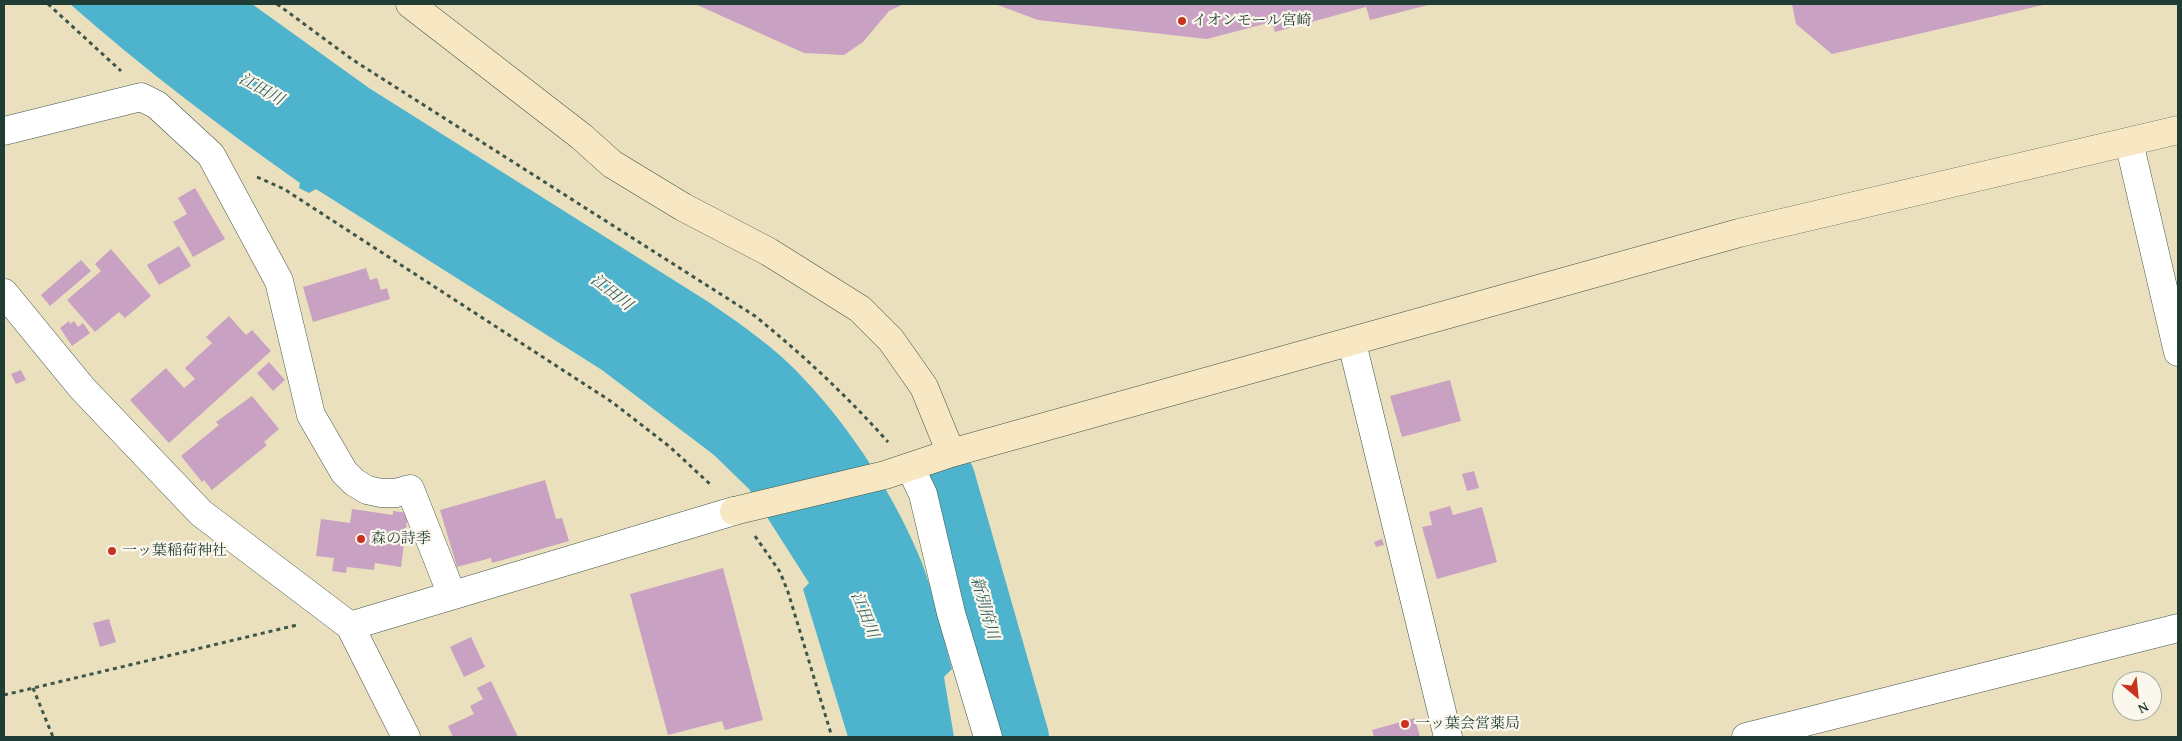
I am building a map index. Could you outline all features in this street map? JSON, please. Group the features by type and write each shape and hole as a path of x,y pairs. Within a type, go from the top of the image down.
{"street":[{"path":"410,4 575,131 612,164 682,206 769,252 860,309 892,340 924,387 951,453"},
{"path":"4,131 141,97 157,104 211,155 279,281 311,415 344,472 354,482 367,490 381,493 396,493 410,489 452,594"},
{"path":"343,620 452,594 734,511 898,471 951,453 1352,343 1739,233 2178,130"},
{"path":"2129,142 2178,352"},
{"path":"4,293 82,388 201,513 343,620 406,737"},
{"path":"1352,343 1448,737"},
{"path":"898,471 923,494 951,614 988,737"},
{"path":"1746,737 2178,628"}],"path":[{"path":"48,4 157,104"},
{"path":"277,4 353,60 754,316 807,358 863,414 898,471"},
{"path":"252,174 284,189 612,402 670,447 720,493 758,540 780,572 832,737"},
{"path":"4,695 343,620"},
{"path":"33,688 54,737"}],"water":[{"name":"江田川","path":"70,4 252,4 369,88 710,303 771,348 794,368 822,398 839,420 886,490 912,539 931,589 952,669 944,677 954,737 848,737 803,589 809,583 749,489 714,455 602,370 316,189 309,193 299,188 300,183 182,96"}],"building":[{"path":"695,4 904,4 889,11 863,42 844,55 804,53"},
{"name":"イオンモール宮崎","path":"995,4 1432,4 1370,20 1366,7 1275,32 1272,22 1207,39 1038,20"},
{"path":"1792,4 2043,5 1832,54 1796,24"},
{"path":"195,188 225,239 193,257 173,222 187,214 178,198"},
{"path":"179,246 191,266 159,285 147,265"},
{"path":"111,249 151,296 125,318 119,312 95,332 67,300 101,271 95,264"},
{"path":"81,260 91,271 50,306 41,295"},
{"path":"366,268 370,280 377,278 381,290 387,288 390,299 313,322 303,287"},
{"path":"229,316 246,335 252,330 271,351 169,443 130,400 166,368 184,388 195,379 185,368 212,343 206,337"},
{"path":"69,321 70,324 74,321 78,327 83,323 90,333 72,346 60,328"},
{"path":"269,362 285,380 273,391 257,373"},
{"path":"21,370 26,380 16,384 11,374"},
{"path":"1450,380 1461,421 1402,437 1390,396"},
{"path":"252,396 279,429 264,442 267,445 212,490 204,480 202,482 181,456 219,425 216,422"},
{"path":"1474,471 1479,488 1467,491 1462,474"},
{"path":"545,480 556,519 562,518 569,541 492,563 491,558 457,567 440,510"},
{"path":"1450,506 1453,515 1482,507 1497,562 1437,579 1422,527 1432,525 1429,512"},
{"name":"森の詩季","path":"352,509 393,515 393,511 408,513 401,567 375,563 374,570 347,567 346,573 332,571 334,558 316,556 321,519 350,523"},
{"path":"1382,539 1384,545 1376,547 1374,542"},
{"path":"723,568 763,720 725,730 722,721 668,735 630,594"},
{"path":"109,619 116,642 100,647 93,623"},
{"path":"471,637 485,667 464,677 450,647"},
{"path":"491,681 518,737 453,737 448,726 474,714 470,706 483,699 477,688"},
{"name":"一ッ葉会営薬局","path":"1415,718 1420,737 1374,737 1372,730"}],"waterway":[{"name":"新別府川","path":"947,478 1021,737"}],"place":[{"name":"イオンモール宮崎","path":"1182,21"},
{"name":"森の詩季","path":"361,539"},
{"name":"一ッ葉稲荷神社","path":"112,551"},
{"name":"一ッ葉会営薬局","path":"1405,724"}]}
